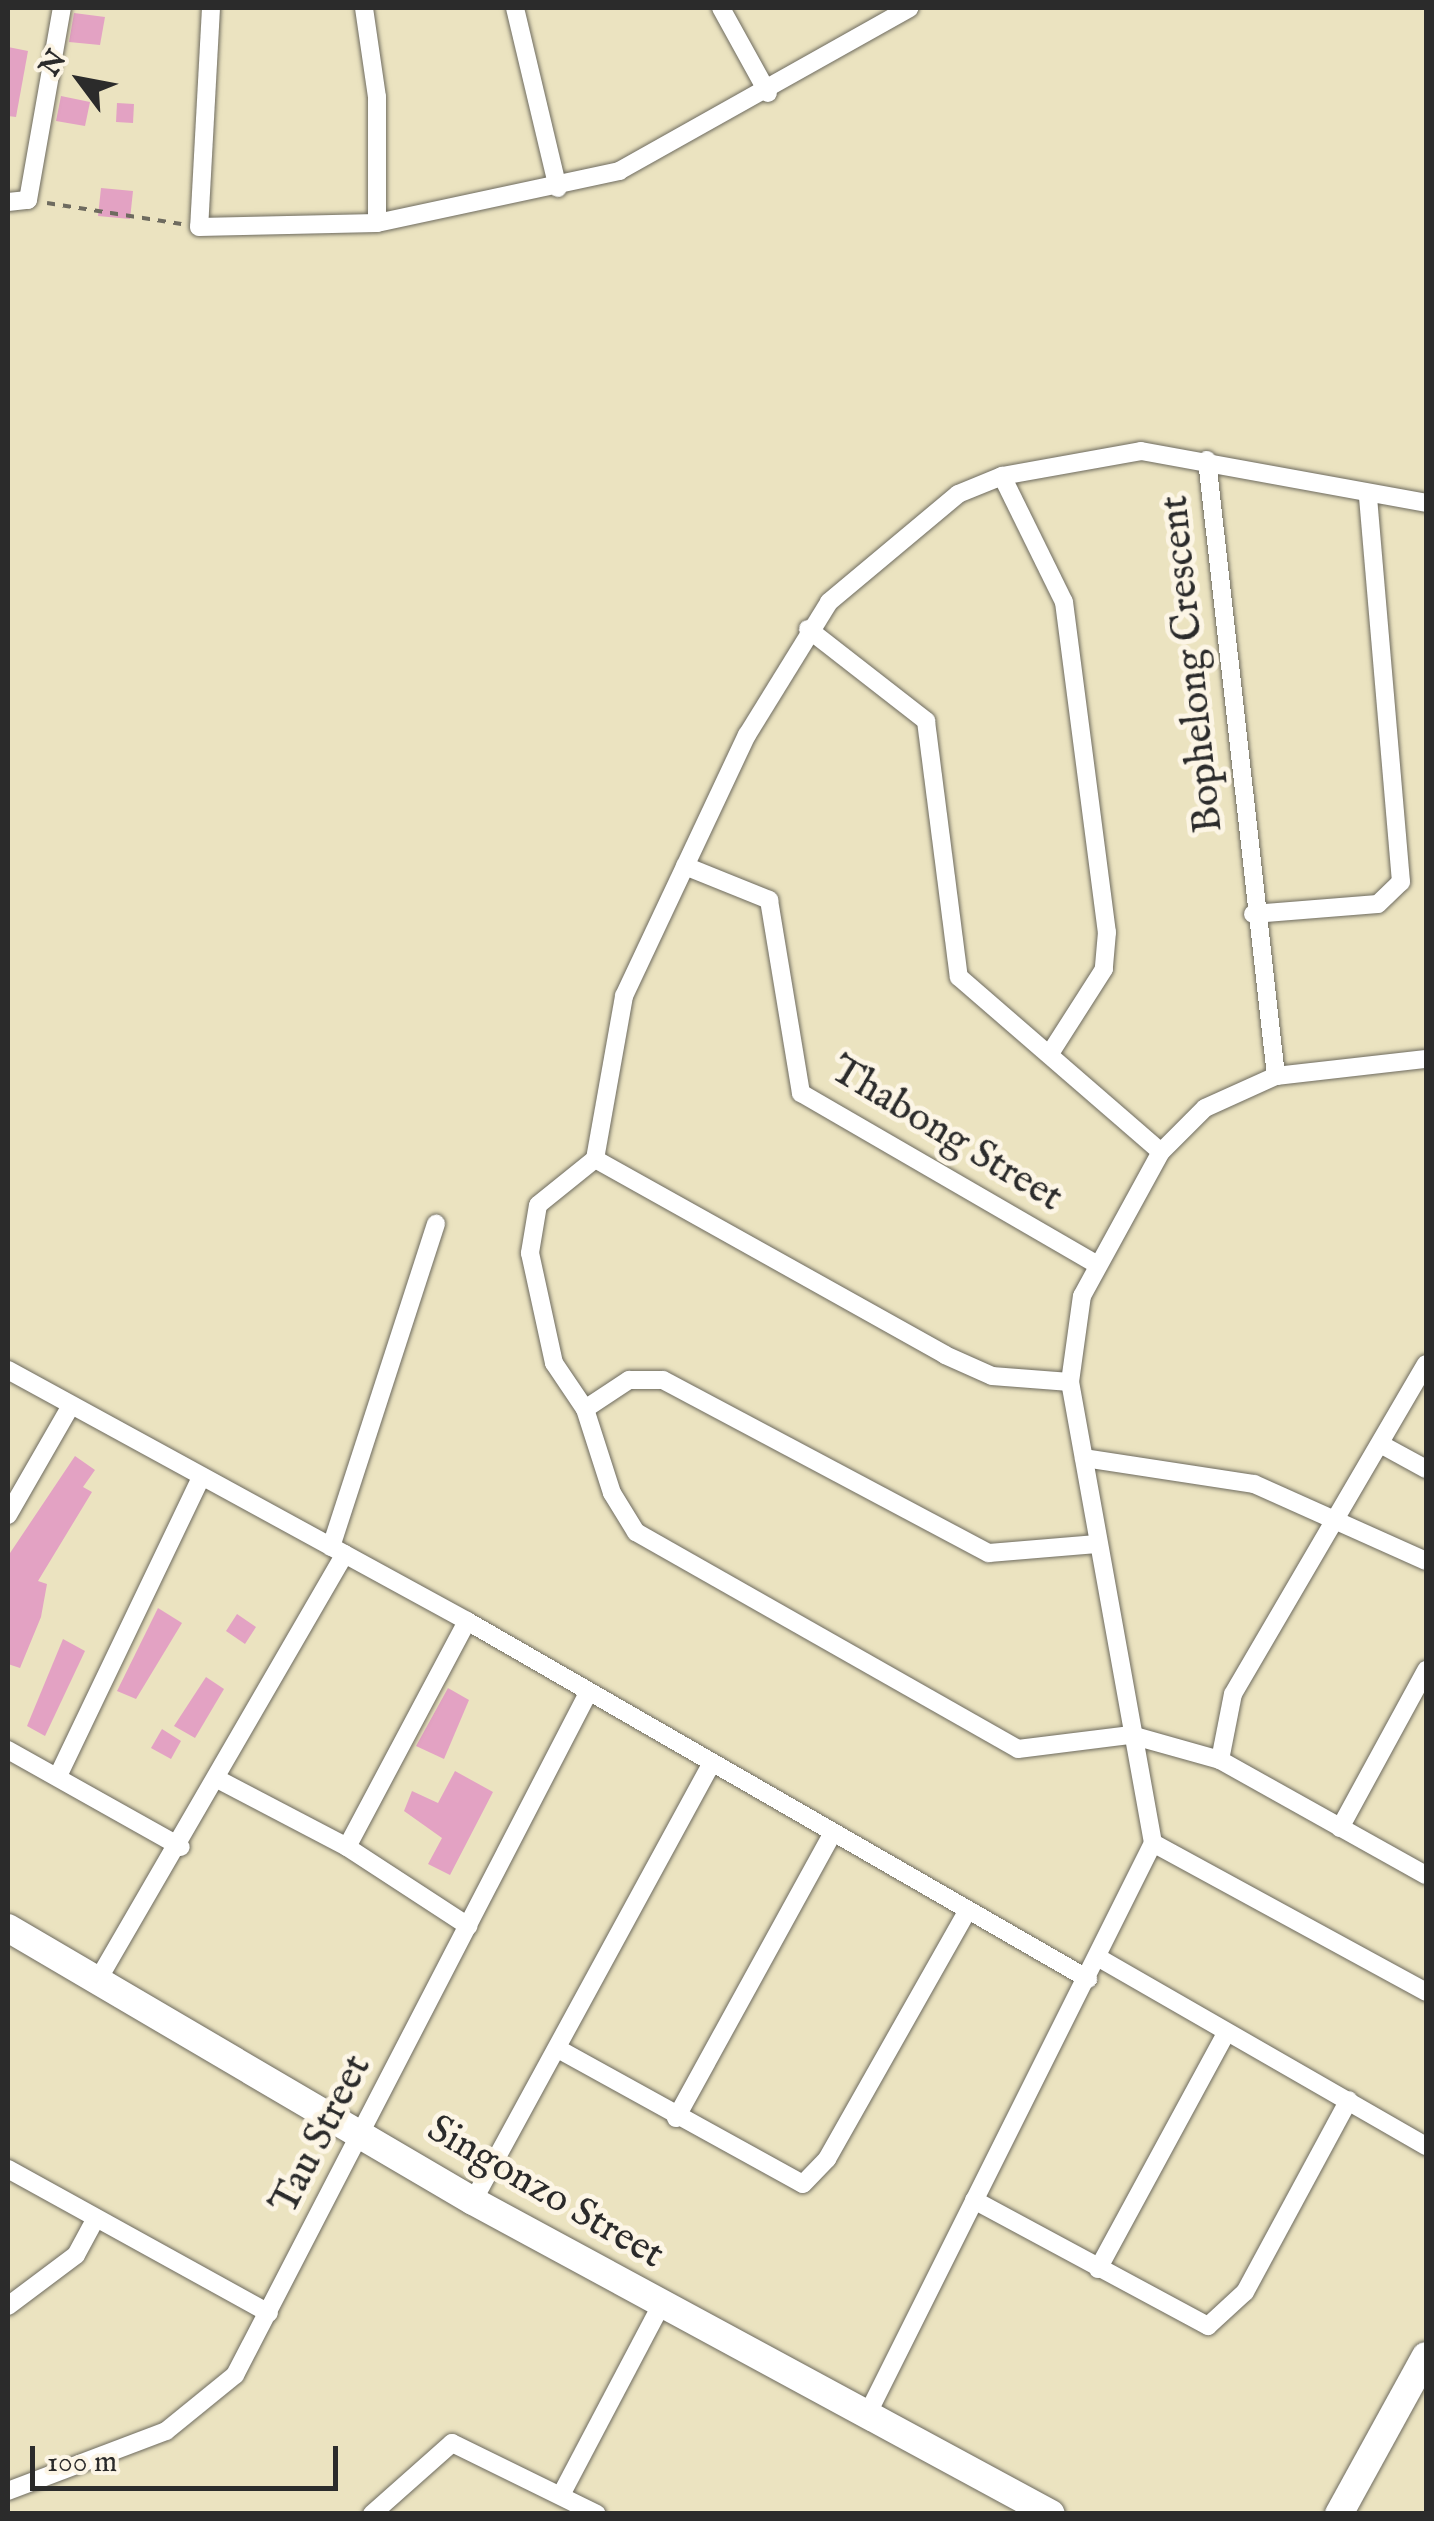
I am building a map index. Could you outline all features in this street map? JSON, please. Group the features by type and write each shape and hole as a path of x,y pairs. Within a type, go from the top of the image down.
{"street":[{"path":"8,202 28,200 62,8"},
{"path":"211,8 198,226 377,223 558,188 620,170 768,93 909,8"},
{"path":"364,8 377,96 377,223"},
{"path":"515,8 558,188"},
{"path":"722,8 768,93"},
{"name":"Bophelong Crescent","path":"595,1159 624,996 685,866 808,629 842,587 958,494 1002,476 1141,451 1207,460 1253,914 1276,1076"},
{"path":"1207,460 1426,503"},
{"path":"1002,476 1064,602 1106,932 1104,969 1050,1052"},
{"path":"1253,914 1378,904 1401,882 1368,494"},
{"path":"808,629 926,721 958,977 1050,1052 1161,1152"},
{"name":"Thabong Street","path":"685,866 769,900 801,1093 1096,1264"},
{"path":"867,2415 1153,1844 1130,1735 1070,1382 1076,1317 1096,1264 1161,1152 1205,1108 1276,1076 1426,1059"},
{"path":"1070,1382 972,1368 595,1159 542,1200 530,1253 554,1363 585,1409 612,1493 636,1532 1018,1749 1130,1735 1220,1760 1426,1875"},
{"path":"100,1978 221,1781 338,1550 436,1224"},
{"path":"1220,1760 1233,1694 1426,1364"},
{"path":"8,1370 468,1621 588,1695 1088,1980"},
{"path":"585,1409 644,1375 989,1553 1097,1544"},
{"path":"8,1515 70,1407"},
{"path":"1382,1445 1426,1469"},
{"path":"1084,1458 1228,1476 1334,1518 1426,1561"},
{"path":"58,1776 201,1478"},
{"path":"347,1847 468,1621"},
{"path":"1340,1828 1426,1670"},
{"name":"Tau Street","path":"8,2491 185,2419 235,2375 365,2134 588,1695"},
{"path":"8,1750 181,1847"},
{"path":"473,2201 560,2050 712,1764"},
{"path":"221,1781 347,1847 468,1926"},
{"path":"676,2118 832,1834"},
{"path":"1153,1844 1426,1992"},
{"path":"560,2050 785,2180 814,2177 968,1910"},
{"name":"Singonzo Street","path":"8,1928 100,1978 473,2201 1051,2514"},
{"path":"1099,1958 1426,2146"},
{"path":"1098,2269 1226,2033"},
{"path":"974,2200 1188,2320 1222,2320 1349,2100"},
{"path":"8,2170 269,2313"},
{"path":"8,2306 76,2256 96,2218"},
{"path":"562,2494 661,2305"},
{"path":"1339,2514 1426,2356"},
{"path":"372,2514 452,2443 597,2514"}],"path":[{"path":"28,200 198,226"}],"building":[{"path":"74,13 105,17 100,45 69,42"},
{"path":"8,47 28,51 16,117 8,116"},
{"path":"61,96 90,102 85,126 56,121"},
{"path":"117,103 134,104 133,123 116,122"},
{"path":"101,188 133,191 130,219 98,216"},
{"path":"75,1456 95,1470 83,1487 92,1492 38,1581 47,1584 41,1617 20,1668 8,1664 8,1556"},
{"path":"158,1608 182,1623 136,1699 117,1691"},
{"path":"237,1614 256,1627 245,1644 226,1631"},
{"path":"63,1639 85,1651 45,1736 27,1726"},
{"path":"206,1677 224,1689 195,1738 174,1726"},
{"path":"448,1688 469,1700 444,1759 416,1746"},
{"path":"162,1729 181,1741 171,1759 151,1748"},
{"path":"455,1771 493,1792 450,1875 428,1864 442,1838 404,1811 412,1791 438,1803"}]}
